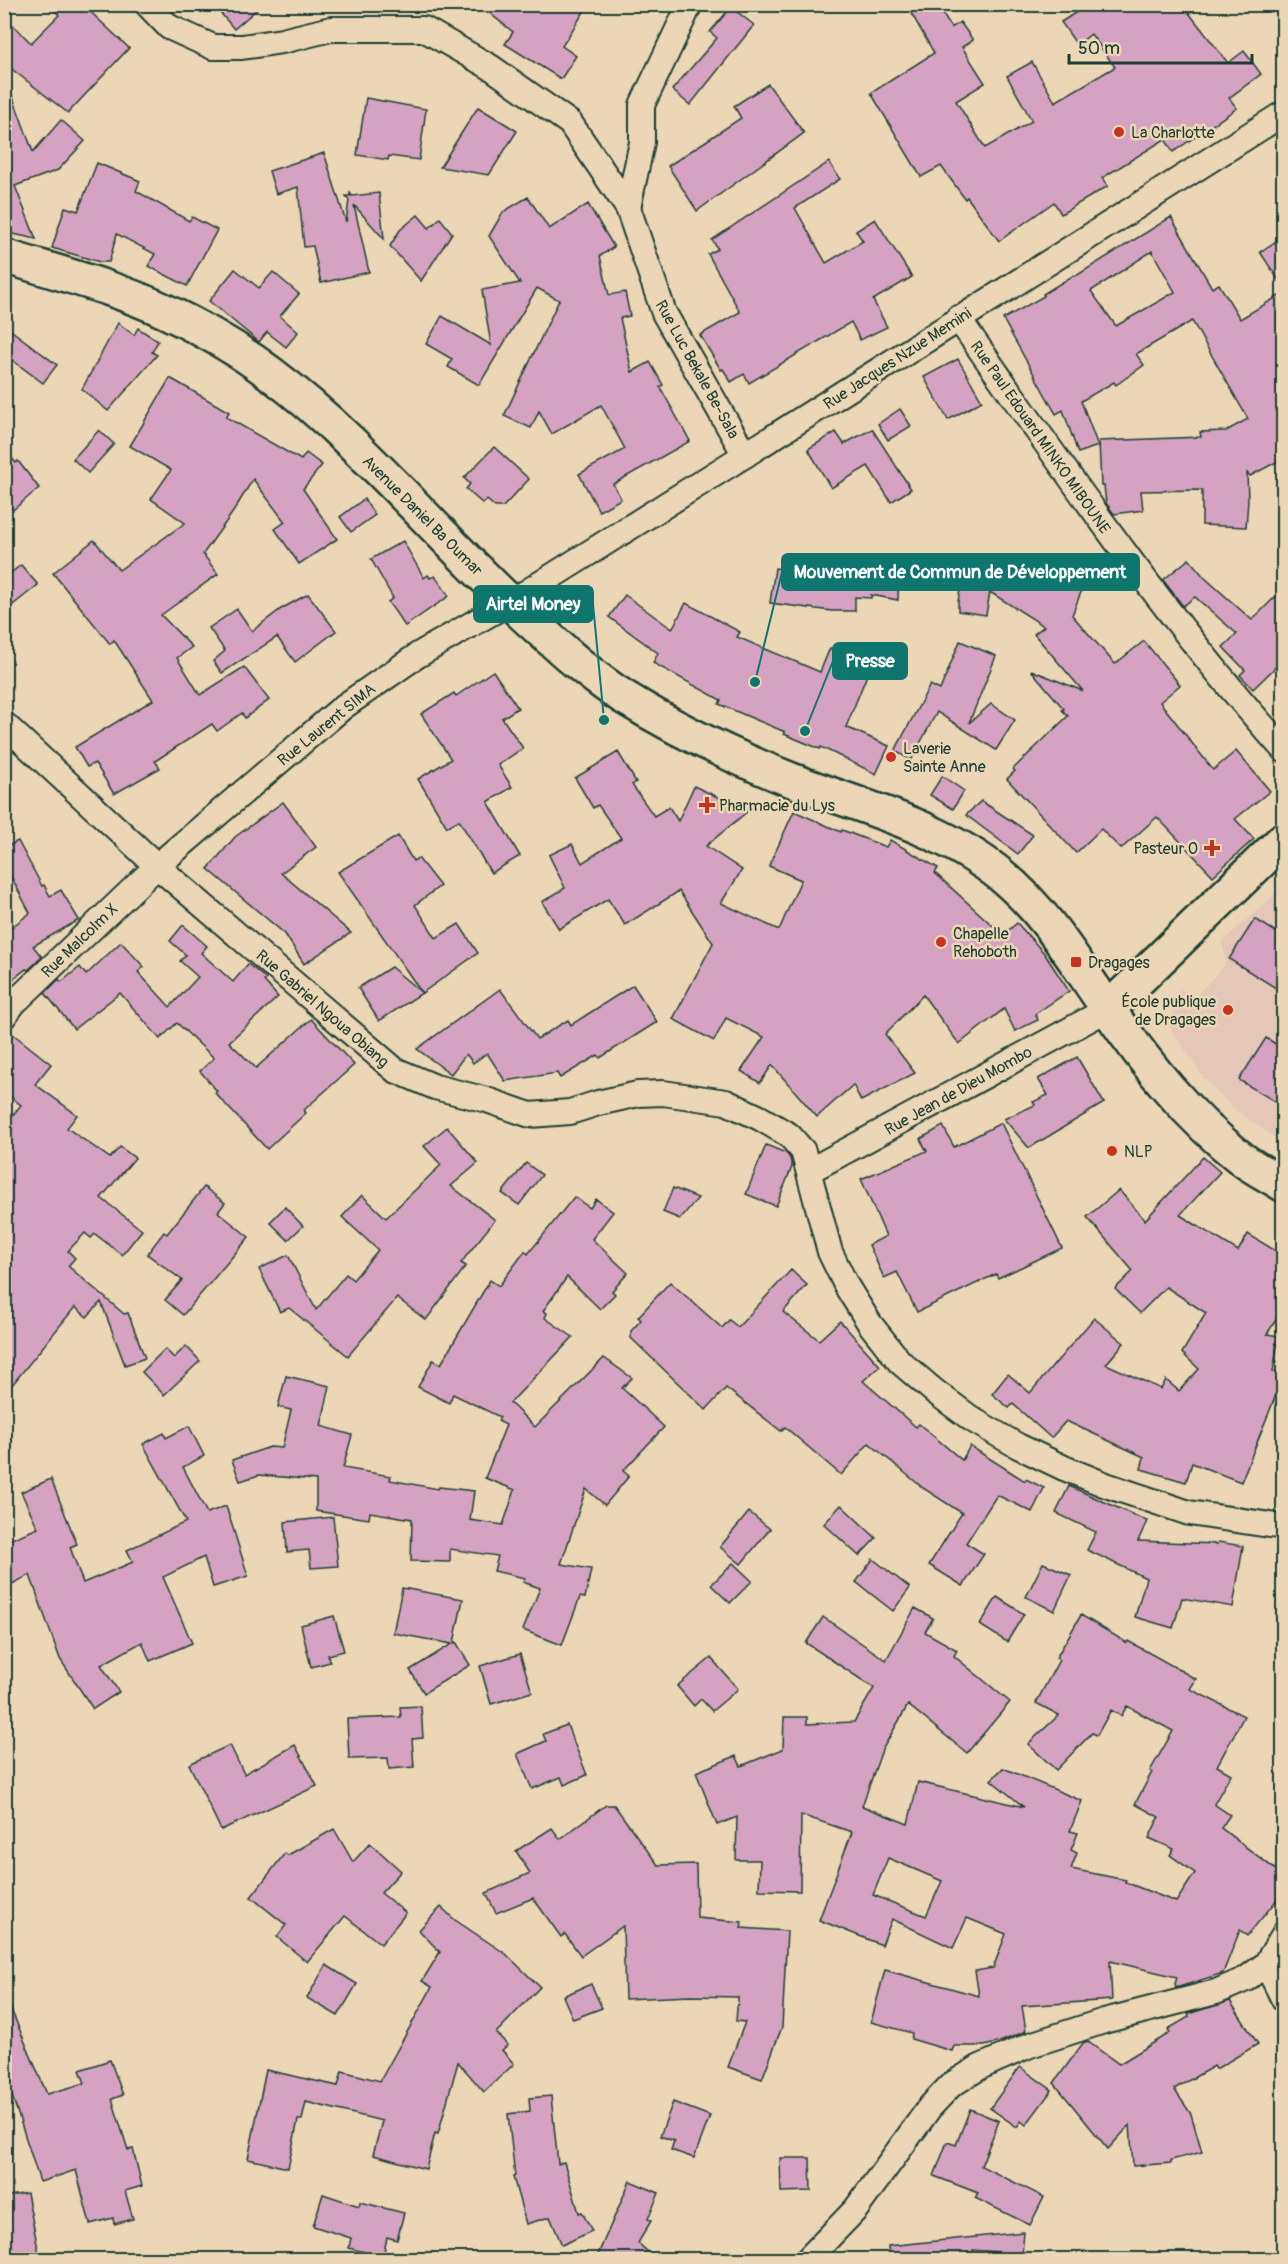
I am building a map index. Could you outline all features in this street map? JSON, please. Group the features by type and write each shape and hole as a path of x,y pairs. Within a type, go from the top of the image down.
{"main road":[{"name":"Avenue Daniel Ba Oumar","path":"4,256 123,294 164,310 199,328 266,370 334,427 509,602 560,648 619,694 719,749 789,779 918,827 970,854 1001,876 1044,917 1108,1009 1184,1107 1208,1131 1246,1162 1284,1185"},
{"path":"1108,1009 1284,839"}],"street":[{"name":"Rue Luc Bekale Be-Sala","path":"147,4 169,27 213,47 243,47 331,29 424,29 492,68 570,123 628,208 664,313 745,455"},
{"path":"628,208 642,141 642,105 690,4"},
{"name":"Rue Jacques Nzue Memini","path":"509,602 1284,113"},
{"name":"Rue Paul Edouard MINKO MIBOUNE","path":"958,318 1118,546 1229,689 1284,750"},
{"name":"Rue Laurent SIMA","path":"157,866 343,707 418,655 509,602"},
{"name":"Rue Gabriel Ngoua Obiang","path":"4,724 157,866 395,1070 435,1087 487,1100 530,1115 570,1112 638,1094 663,1093 726,1101 789,1135 803,1151 830,1252 847,1287 870,1324 900,1362 973,1420 1018,1446 1064,1468 1135,1495 1189,1513 1284,1527"},
{"name":"Rue Malcolm X","path":"4,1017 14,1003 157,866"},
{"name":"Rue Jean de Dieu Mombo","path":"809,1171 1108,1009"},
{"path":"807,2259 856,2210 930,2107 951,2085 980,2067 1030,2045 1104,2021 1216,1992 1246,1979 1266,1964 1284,1934"},
{"path":"1266,1964 1284,2000"}],"shaded area":[{"name":"École publique de Dragages","path":"1283,887 1283,1144 1233,1108 1204,1078 1169,1026 1179,989 1197,995 1226,963 1222,942"}],"building":[{"path":"49,4 82,4 129,48 68,113 4,63 4,16 31,43 59,15"},
{"path":"213,4 263,4 234,29"},
{"path":"478,4 589,4 562,46 576,56 561,79 505,44 513,32"},
{"path":"906,4 937,4 951,28 960,22 973,40 962,47 985,83 956,101 985,148 1032,121 1007,76 1032,62 1055,102 1115,67 1091,34 1077,45 1061,22 1089,4 1182,4 1228,63 1244,51 1261,74 1229,98 1237,108 1173,152 1165,139 1102,178 1108,186 1061,214 1054,202 999,241 941,166 921,177 871,93 934,53"},
{"path":"731,7 754,25 690,105 672,90 717,38 710,32"},
{"path":"7,81 33,152 61,120 85,141 58,170 15,186 36,239 4,232 4,82"},
{"path":"768,84 804,133 697,211 668,166 741,118 734,106"},
{"path":"366,98 426,109 419,160 389,156 388,160 357,155"},
{"path":"478,107 517,131 489,175 440,167"},
{"path":"324,153 346,222 349,200 346,196 350,196 350,193 352,196 379,193 384,239 354,205 369,272 321,283 313,246 304,247 298,187 276,194 269,171"},
{"path":"829,162 840,179 795,208 826,263 863,241 856,231 875,219 912,277 873,300 887,327 860,340 851,322 749,383 744,374 731,382 700,335 740,312 708,254 718,249 712,240"},
{"path":"97,163 140,181 136,191 189,221 192,217 217,230 187,286 148,266 155,254 117,234 109,262 100,262 52,248 65,207 78,211"},
{"path":"528,197 549,229 588,204 614,247 600,256 609,295 625,292 630,316 620,318 632,372 650,362 663,385 660,387 690,441 613,484 621,499 599,511 579,474 625,449 601,405 552,434 539,411 531,428 504,416 559,300 537,288 479,385 448,367 452,359 426,344 442,316 491,345 482,290 520,283 489,236 503,212"},
{"path":"418,215 429,228 440,218 452,233 421,281 390,246 400,230"},
{"path":"1171,217 1212,288 1219,284 1240,319 1284,293 1284,458 1250,476 1247,473 1246,527 1202,525 1202,490 1141,491 1143,510 1114,514 1106,503 1104,486 1101,486 1099,441 1201,437 1200,432 1226,431 1248,419 1192,321 1136,354 1144,365 1116,385 1114,382 1081,401 1098,446 1078,453 1063,410 1056,414 1003,319 1044,296 1043,294 1074,275 1076,276","holes":["1152,251 1175,292 1116,326 1091,291"]},
{"path":"1284,236 1284,288 1260,252"},
{"path":"235,269 259,288 273,272 299,294 280,316 298,332 286,347 267,332 259,342 209,301"},
{"path":"118,323 134,335 138,328 158,341 152,352 157,355 108,411 82,389"},
{"path":"4,325 57,365 43,383 4,354"},
{"path":"958,359 982,401 948,420 924,377"},
{"path":"170,378 229,412 226,417 301,460 306,453 322,465 303,489 337,539 299,564 275,529 285,522 253,479 203,554 218,574 161,615 192,647 177,658 200,695 244,667 269,700 245,718 242,713 217,731 212,724 155,761 160,768 114,794 95,763 87,767 75,747 153,700 114,640 110,644 53,573 94,540 119,570 185,523 151,499 171,470 130,446"},
{"path":"900,409 911,426 888,440 878,424"},
{"path":"872,429 911,489 891,502 868,466 831,488 808,449 836,432 844,444"},
{"path":"99,430 114,444 88,473 73,459"},
{"path":"494,447 529,479 503,507 495,507 487,500 483,504 466,489 470,484 464,478"},
{"path":"4,449 16,463 18,461 39,488 13,510 4,499"},
{"path":"364,499 375,515 351,532 340,517"},
{"path":"403,541 424,578 428,575 430,578 435,576 449,596 405,626 388,602 393,598 371,559"},
{"path":"832,559 899,563 898,600 871,595 871,598 855,597 855,611 832,611 770,603 775,568 830,575"},
{"path":"1189,559 1205,578 1252,620 1284,588 1284,659 1253,689 1240,675 1245,670 1223,647 1237,634 1195,597 1183,606 1163,580"},
{"path":"21,565 38,585 4,612 4,578"},
{"path":"1031,568 1059,586 1066,569 1087,577 1072,615 1115,664 1144,641 1180,685 1160,702 1213,770 1236,751 1270,791 1235,819 1254,839 1213,876 1157,817 1121,849 1101,829 1076,853 1007,779 1015,771 1013,769 1068,716 1031,670 1083,691 1034,634 1044,626 990,592 986,615 958,611 958,602 962,577 1020,587"},
{"path":"308,594 336,631 295,662 277,637 222,673 213,661 225,651 209,628 237,609 252,631 281,609"},
{"path":"625,595 672,629 686,603 740,632 737,637 820,672 830,648 871,665 846,727 889,746 876,774 821,747 820,749 784,734 785,732 719,704 721,700 653,663 658,653 609,617"},
{"path":"960,641 996,656 969,723 991,704 1015,720 996,750 937,712 911,760 895,751 930,685 940,690"},
{"path":"493,671 518,708 502,718 523,748 498,765 512,787 488,802 520,856 491,873 459,820 447,827 418,779 451,759 421,714 454,693 456,696"},
{"path":"618,752 636,782 632,785 654,816 669,807 678,821 694,786 748,811 706,846 742,870 721,903 779,930 801,880 769,866 794,811 841,832 842,830 886,847 890,840 938,868 935,873 1003,935 1017,923 1044,953 1069,991 1035,1014 1038,1020 1015,1031 1004,1009 959,1044 923,995 885,1034 915,1073 861,1101 853,1085 817,1117 772,1065 760,1083 741,1071 764,1037 726,1018 714,1041 673,1019 713,943 679,891 625,925 608,899 559,929 542,902 565,888 549,855 572,844 582,863 621,838 598,805 593,808 575,778"},
{"path":"942,776 964,791 953,809 930,795"},
{"path":"981,801 1033,835 1018,854 966,815"},
{"path":"283,802 316,847 281,873 351,933 304,964 285,934 208,869 235,837"},
{"path":"398,836 413,861 418,858 440,886 415,905 436,938 459,924 478,953 422,993 338,872"},
{"path":"18,841 42,886 44,885 50,896 61,890 79,920 33,946 42,957 28,970 26,969 4,986 4,933 30,913 4,863 4,848"},
{"path":"1255,919 1284,937 1284,993 1229,959"},
{"path":"183,925 207,946 201,953 233,982 248,964 266,979 264,981 278,997 229,1042 256,1068 311,1019 354,1065 304,1110 306,1113 267,1149 215,1093 217,1091 200,1071 214,1058 177,1023 160,1039 120,993 74,1029 45,993 59,979 61,982 80,967 86,975 121,942 144,967 138,972 170,1007 198,977 180,961 186,955 170,941"},
{"path":"391,967 422,993 379,1021 358,988"},
{"path":"633,985 657,1022 600,1058 598,1055 560,1078 557,1073 505,1081 487,1053 473,1063 466,1054 451,1074 417,1049 500,989 537,1039 568,1020 571,1025"},
{"path":"13,1034 51,1064 35,1084 77,1115 67,1128 110,1158 120,1147 135,1158 101,1198 142,1230 122,1255 95,1234 91,1238 85,1233 68,1251 75,1258 68,1266 124,1314 128,1313 145,1358 125,1365 101,1302 87,1317 75,1307 4,1395 4,1126 21,1105 4,1092 4,1044"},
{"path":"1266,1038 1284,1049 1284,1107 1239,1080"},
{"path":"1077,1057 1104,1103 1029,1148 1004,1119 1035,1105 1033,1102 1048,1095 1038,1079"},
{"path":"1001,1123 1062,1248 998,1278 996,1274 917,1312 897,1272 884,1278 869,1245 886,1236 861,1179 927,1151 920,1139 943,1126 954,1147"},
{"path":"447,1127 478,1163 451,1186 495,1220 461,1263 466,1266 426,1320 397,1298 348,1356 289,1308 280,1312 259,1269 288,1255 316,1310 346,1274 353,1280 378,1250 342,1217 362,1195 386,1218 441,1165 424,1146"},
{"path":"766,1145 786,1153 792,1167 776,1206 746,1194"},
{"path":"1203,1157 1220,1172 1180,1215 1238,1251 1248,1234 1284,1256 1284,1307 1267,1334 1279,1336 1273,1372 1284,1372 1284,1375 1241,1482 1192,1463 1186,1482 1141,1469 1144,1457 1066,1421 1051,1438 1013,1404 1009,1408 992,1394 1008,1374 1030,1393 1094,1318 1124,1343 1106,1364 1161,1389 1166,1380 1179,1391 1199,1369 1182,1353 1206,1313 1166,1287 1140,1313 1115,1289 1133,1271 1087,1217 1119,1190 1145,1220"},
{"path":"526,1163 542,1175 519,1205 502,1193"},
{"path":"204,1187 225,1203 218,1212 249,1237 183,1315 165,1300 182,1280 147,1254 164,1232 167,1234"},
{"path":"673,1188 698,1198 680,1219 663,1212"},
{"path":"574,1197 590,1208 596,1199 613,1212 592,1239 628,1273 612,1291 615,1294 600,1309 567,1277 543,1311 547,1313 545,1318 573,1337 510,1403 535,1427 604,1358 632,1378 622,1388 664,1427 623,1471 629,1476 605,1505 586,1489 561,1564 591,1569 585,1598 580,1597 562,1645 523,1630 540,1588 523,1582 525,1578 494,1571 498,1556 450,1549 450,1562 411,1561 412,1519 370,1512 369,1519 316,1511 316,1480 259,1475 240,1481 232,1460 270,1447 282,1448 291,1410 278,1407 286,1376 330,1386 321,1426 352,1435 343,1468 391,1476 390,1480 438,1489 439,1487 474,1491 470,1520 503,1525 515,1490 485,1478 506,1425 498,1421 500,1417 453,1394 449,1403 418,1387 433,1360 441,1364 490,1280 499,1286 525,1251 528,1254"},
{"path":"285,1207 303,1226 288,1240 270,1222"},
{"path":"791,1270 807,1285 783,1312 819,1340 840,1321 880,1366 863,1381 916,1427 919,1424 962,1460 970,1446 1025,1481 1026,1479 1044,1488 1032,1512 997,1495 966,1543 984,1554 963,1586 929,1565 962,1513 923,1488 869,1443 841,1475 785,1427 781,1431 726,1388 706,1410 631,1338 631,1331 641,1320 638,1317 670,1282 722,1328 729,1320 738,1327"},
{"path":"186,1346 200,1361 164,1395 142,1372 165,1349 174,1358"},
{"path":"189,1426 204,1456 183,1467 207,1513 226,1506 248,1576 213,1587 204,1557 163,1577 192,1643 150,1661 142,1642 101,1665 119,1692 93,1709 60,1659 30,1575 10,1585 4,1573 4,1542 38,1528 21,1492 51,1479 77,1544 70,1547 83,1583 133,1562 127,1550 186,1522 143,1444 164,1433 166,1438"},
{"path":"1069,1486 1147,1521 1138,1541 1217,1544 1218,1542 1243,1546 1233,1607 1182,1598 1173,1628 1135,1617 1146,1578 1087,1550 1096,1532 1056,1513"},
{"path":"841,1505 876,1538 859,1556 824,1524"},
{"path":"749,1512 770,1529 741,1564 720,1547"},
{"path":"333,1517 338,1566 311,1568 309,1550 287,1552 285,1522"},
{"path":"873,1559 910,1588 893,1611 856,1582"},
{"path":"733,1563 752,1581 730,1603 711,1585"},
{"path":"1043,1563 1071,1575 1054,1611 1026,1597"},
{"path":"402,1588 463,1599 454,1643 456,1642 470,1665 424,1693 410,1670 452,1644 393,1633"},
{"path":"997,1597 1024,1614 1007,1642 980,1625"},
{"path":"915,1608 933,1618 925,1632 957,1650 954,1656 1010,1702 967,1753 908,1705 882,1750 862,1806 908,1824 918,1782 1024,1807 991,1780 1003,1768 1082,1801 1070,1831 1078,1833 1071,1850 1077,1853 1071,1869 1126,1880 1125,1882 1176,1902 1195,1873 1170,1855 1174,1849 1149,1838 1159,1817 1135,1804 1152,1772 1150,1771 1173,1731 1127,1706 1121,1716 1111,1710 1097,1735 1092,1733 1056,1770 1028,1744 1059,1715 1036,1703 1059,1660 1056,1658 1081,1615 1127,1643 1128,1641 1196,1679 1190,1689 1244,1716 1217,1766 1231,1774 1214,1804 1230,1815 1221,1828 1284,1876 1284,1891 1247,1936 1240,1930 1223,1973 1176,1988 1177,1977 1110,1961 1112,2000 1022,2006 1026,2031 984,2046 954,2046 952,2051 911,2039 912,2033 871,2022 885,1970 979,1996 975,1971 993,1968 1006,1934 967,1918 953,1948 892,1919 882,1945 819,1920 852,1832 801,1815 800,1891 759,1890 760,1860 736,1860 737,1817 717,1825 696,1772 736,1756 741,1766 783,1749 784,1717 807,1717 807,1724 854,1722 874,1688 806,1643 823,1617 886,1660","holes":["888,1858 942,1881 926,1916 873,1895"]},
{"path":"334,1616 344,1651 328,1655 330,1662 311,1667 301,1625"},
{"path":"520,1654 532,1692 491,1704 480,1666"},
{"path":"711,1658 738,1689 712,1711 701,1699 694,1706 677,1686"},
{"path":"421,1706 423,1738 412,1739 414,1767 389,1769 388,1758 349,1759 347,1719 401,1717 400,1707"},
{"path":"567,1725 587,1775 564,1785 561,1777 532,1789 517,1754 546,1741 543,1734"},
{"path":"230,1745 244,1774 295,1745 317,1786 221,1830 189,1764"},
{"path":"606,1805 614,1805 658,1865 696,1864 697,1918 742,1922 741,1928 787,1931 782,2027 762,2079 728,2067 745,2022 736,2021 738,1997 690,1996 625,1999 623,1926 581,1956 565,1934 561,1937 533,1898 496,1913 486,1893 530,1873 516,1851 552,1828 560,1839"},
{"path":"334,1829 353,1862 370,1843 401,1871 381,1893 406,1913 381,1944 345,1916 307,1962 277,1937 286,1925 251,1897 285,1853 288,1855"},
{"path":"441,1907 455,1920 506,1954 540,1987 496,2033 508,2045 502,2050 514,2064 484,2092 458,2062 426,2169 373,2155 382,2121 306,2102 302,2120 298,2120 288,2168 248,2159 266,2070 338,2086 342,2071 380,2081 432,1987 422,1981 440,1952 419,1930"},
{"path":"326,1965 357,1984 338,2016 307,1998"},
{"path":"591,1984 602,2008 573,2019 563,1996"},
{"path":"4,1993 47,2094 85,2083 80,2070 110,2060 123,2095 112,2099 128,2150 133,2149 142,2186 125,2191 133,2219 114,2224 113,2218 90,2224 76,2170 40,2182 4,2071"},
{"path":"1230,2001 1258,2044 1216,2069 1214,2066 1174,2089 1191,2114 1202,2152 1171,2160 1171,2163 1133,2166 1130,2125 1108,2149 1054,2083 1083,2043 1087,2041 1119,2064 1170,2033 1168,2029 1189,2017 1188,2014"},
{"path":"1020,2067 1052,2090 1026,2125 1021,2121 1017,2127 990,2108"},
{"path":"551,2096 558,2164 564,2162 579,2213 582,2212 592,2231 562,2245 550,2217 526,2224 513,2177 515,2176 508,2114 530,2111 529,2098"},
{"path":"673,2102 710,2116 694,2158 671,2150 674,2141 660,2136"},
{"path":"970,2109 999,2121 981,2166 1044,2197 1030,2225 975,2198 978,2193 934,2176 947,2142 956,2145"},
{"path":"780,2158 810,2158 811,2191 781,2192"},
{"path":"630,2181 659,2193 648,2219 651,2221 638,2243 656,2259 596,2259"},
{"path":"27,2193 40,2259 4,2259 4,2197"},
{"path":"323,2194 359,2206 360,2202 404,2213 397,2240 387,2237 383,2257 349,2248 351,2238 313,2226"},
{"path":"1024,2232 1022,2254 973,2250 974,2259 889,2259 888,2246"}],"place":[{"name":"La Charlotte","path":"1119,132"},
{"name":"Mouvement de Commun de Développement","path":"755,682"},
{"name":"Airtel Money","path":"604,720"},
{"name":"Presse","path":"805,731"},
{"name":"Laverie Sainte Anne","path":"891,757"},
{"name":"Pharmacie du Lys","path":"707,805"},
{"name":"Pasteur O","path":"1212,848"},
{"name":"Chapelle Rehoboth","path":"941,942"},
{"name":"Dragages","path":"1076,962"},
{"name":"École publique de Dragages","path":"1228,1010"},
{"name":"NLP","path":"1112,1151"}]}
